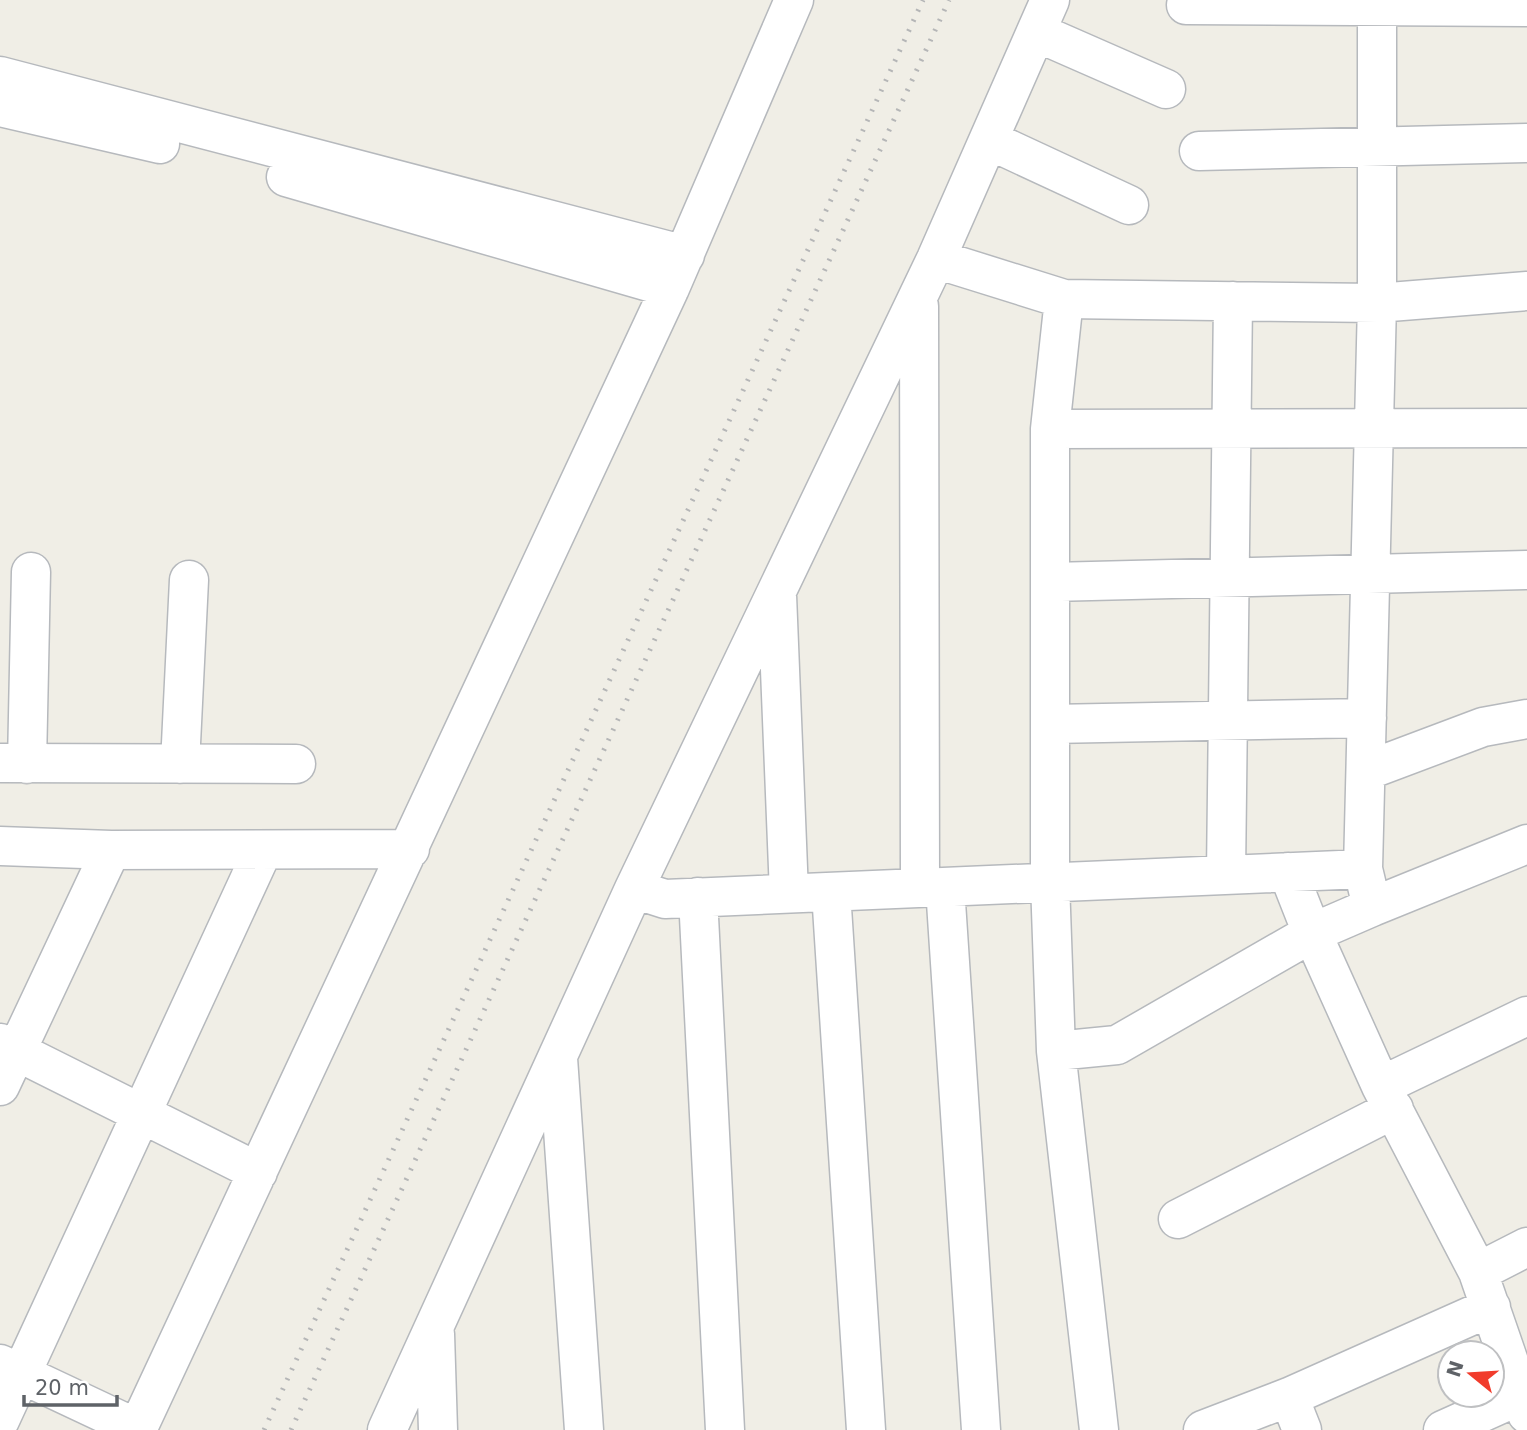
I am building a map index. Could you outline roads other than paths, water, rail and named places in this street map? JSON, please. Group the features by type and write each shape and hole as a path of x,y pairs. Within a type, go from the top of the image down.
{"street":[{"path":"11,1368 138,1429 678,272 794,0"},
{"path":"1186,5 1377,4 1527,7"},
{"path":"1372,907 1363,869 1377,303 1377,4"},
{"path":"387,1430 634,889 936,259 1043,16 1166,89"},
{"path":"0,76 678,272"},
{"path":"0,107 216,157 678,272"},
{"path":"989,140 1129,205"},
{"path":"1199,151 1527,143"},
{"path":"936,259 1064,299 1377,303 1527,291"},
{"path":"919,295 933,887 981,1430"},
{"path":"1064,299 1050,429 1050,882 1056,1051 1099,1430"},
{"path":"1226,874 1233,301"},
{"path":"1050,429 1527,428"},
{"path":"1052,582 1527,570"},
{"path":"30,572 14,763 296,765"},
{"path":"180,764 189,580"},
{"path":"777,591 789,893"},
{"path":"1051,723 1367,718"},
{"path":"1366,771 1483,727 1527,719"},
{"path":"1056,1051 1117,1045 1312,933 1527,844"},
{"path":"0,846 111,850 410,849"},
{"path":"0,1086 8,1047 111,850"},
{"path":"0,1420 11,1368 141,1113 263,850"},
{"path":"634,889 666,899 1363,869"},
{"path":"1288,872 1312,933 1388,1098 1478,1272 1491,1307 1516,1346 1524,1405 1443,1430"},
{"path":"831,892 866,1430"},
{"path":"698,897 725,1430"},
{"path":"1178,1219 1527,1016"},
{"path":"8,1047 258,1172"},
{"path":"558,1054 584,1430"},
{"path":"1478,1272 1527,1247"},
{"path":"1203,1430 1295,1413 1491,1307"},
{"path":"435,1325 438,1430"}],"railway":[{"path":"264,1430 923,0"},
{"path":"291,1430 949,0"}]}
